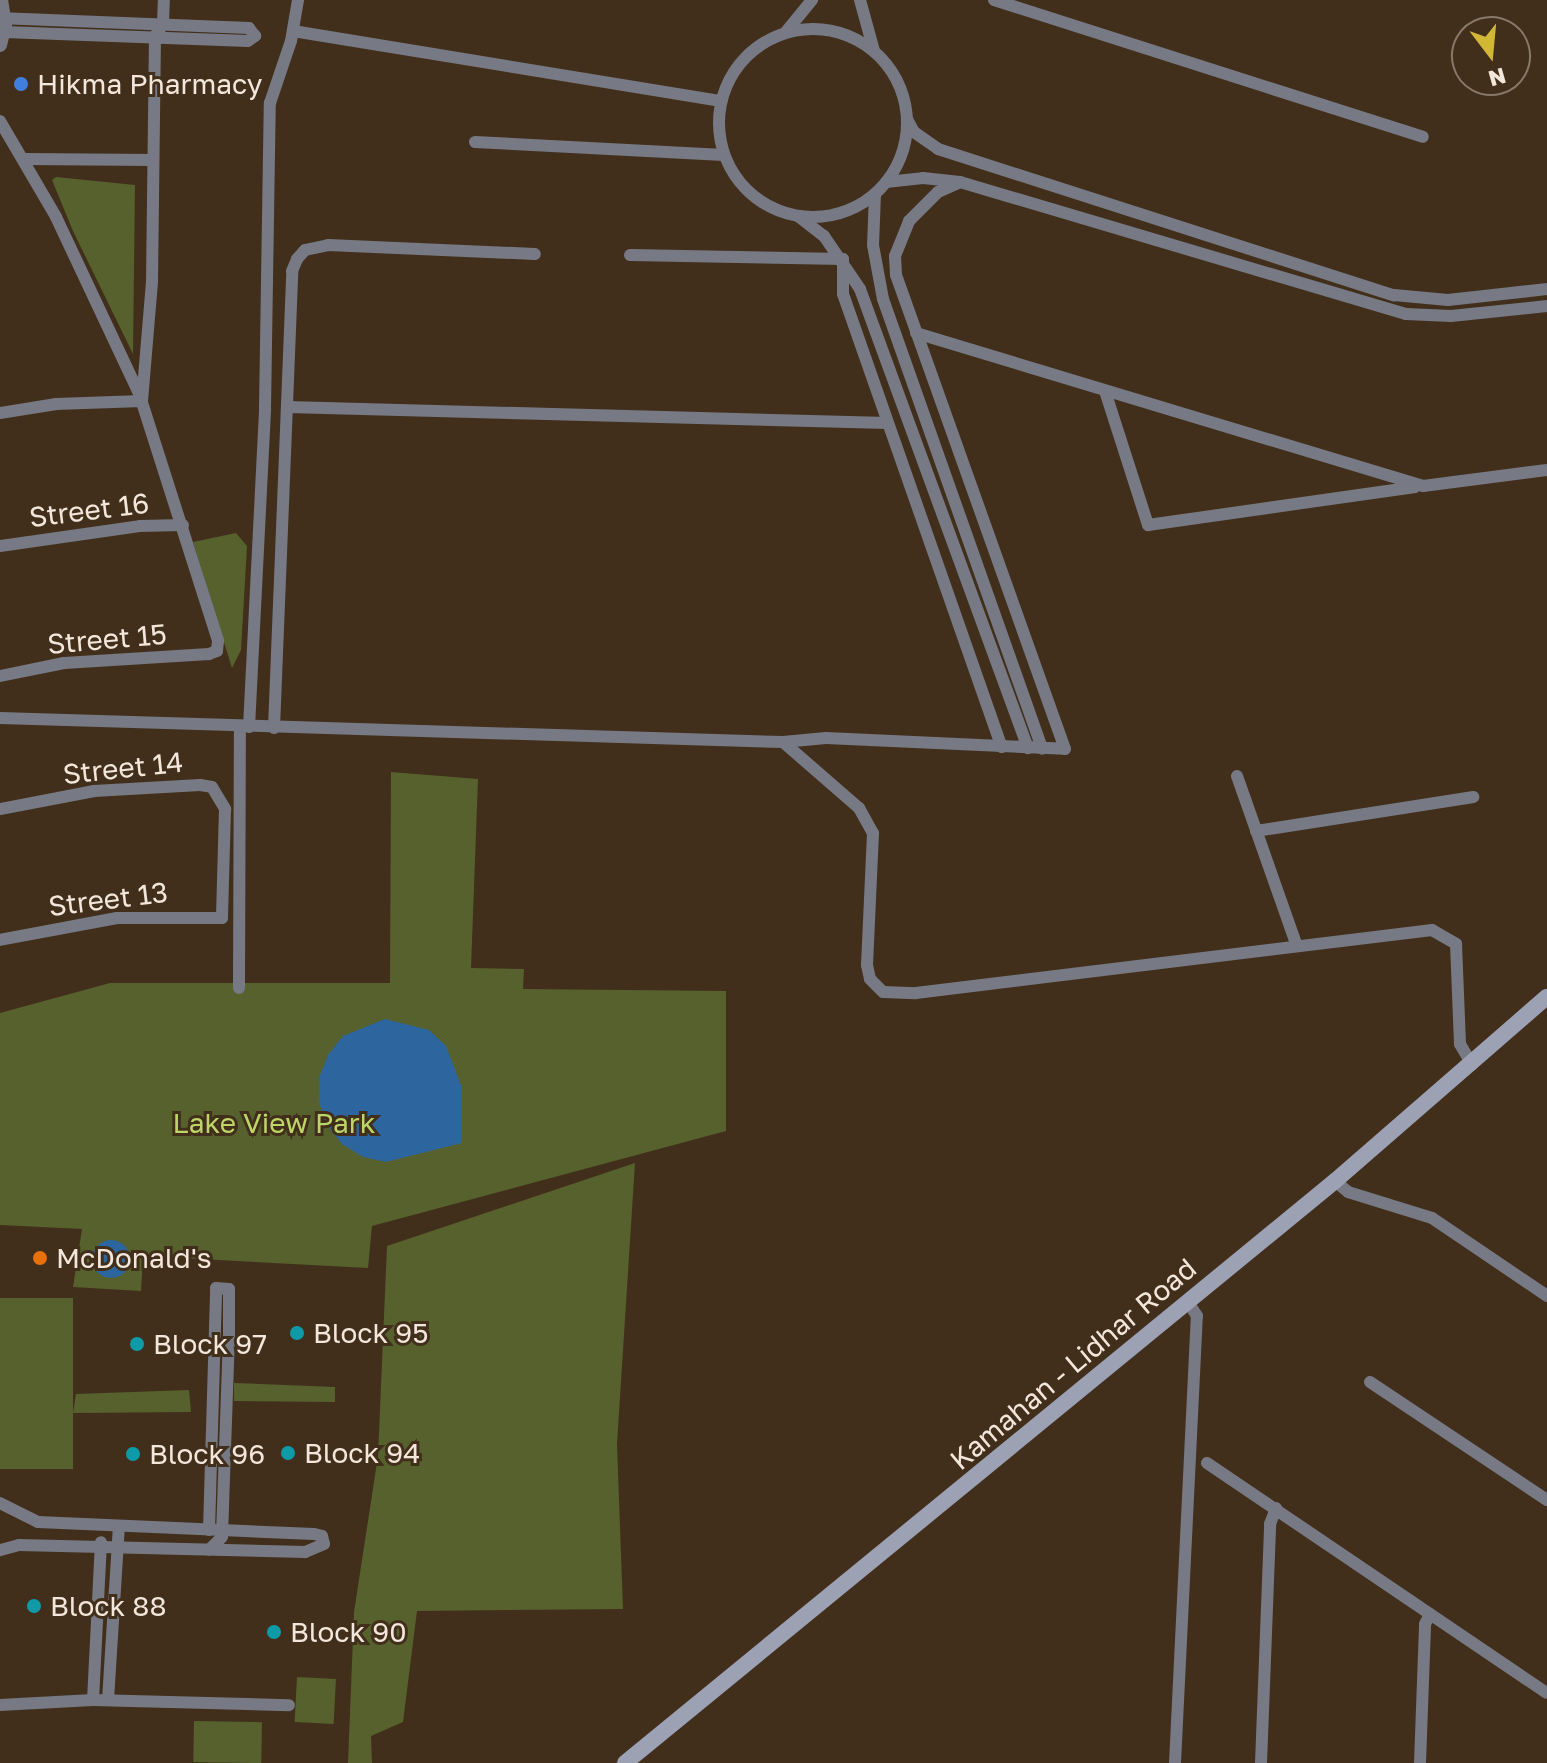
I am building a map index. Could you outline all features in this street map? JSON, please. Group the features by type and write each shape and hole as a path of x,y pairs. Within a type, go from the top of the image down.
{"main road":[{"name":"Kamahan - Lidhar Road","path":"625,1763 1335,1181 1547,997"}],"street":[{"path":"1,0 3,32"},
{"path":"142,401 152,281 155,36 163,24 164,0"},
{"path":"239,988 245,727 265,408 270,103 293,31 298,0"},
{"path":"812,0 785,33 744,58 721,101 724,155 745,189 761,202 798,216 825,216 875,194 886,182 905,141 907,119"},
{"path":"860,0 874,51 897,82 907,119 914,132 938,149 1394,295 1448,300 1547,289"},
{"path":"994,0 1027,5 1423,137"},
{"path":"163,24 249,28 255,36 251,41 3,32 163,24"},
{"path":"293,31 721,101"},
{"path":"785,33 841,33 874,51"},
{"path":"0,121 25,159 142,401 183,525"},
{"path":"475,142 724,155"},
{"path":"25,159 153,160"},
{"path":"886,182 923,178 960,182 1045,204 1362,305 1451,316 1547,306"},
{"path":"0,718 783,742 826,738 1065,749 916,333 895,256 909,221 938,192 960,182"},
{"path":"875,194 873,245 883,299 1042,749"},
{"path":"798,216 843,259 860,289 1028,748"},
{"path":"274,728 292,271 305,250 328,245 535,254"},
{"path":"630,255 843,259"},
{"path":"843,259 843,294 1002,747"},
{"path":"916,333 1423,486"},
{"path":"1105,391 1148,525 1547,470"},
{"path":"0,413 56,404 142,401"},
{"path":"288,407 888,423"},
{"name":"Street 16","path":"0,546 140,526 183,525"},
{"name":"Street 15","path":"0,676 64,663 217,651 183,525"},
{"path":"783,742 859,808 870,825 875,853 867,965 870,979 883,992 916,993 1432,930 1450,937 1458,959 1460,1044 1472,1065"},
{"path":"1237,776 1297,946"},
{"name":"Street 14","path":"0,809 94,791 212,787 225,809 222,918"},
{"path":"1256,831 1473,797"},
{"name":"Street 13","path":"0,940 117,918 222,918"},
{"path":"1335,1181 1348,1192 1432,1218 1547,1296"},
{"path":"209,1550 218,1547 214,1531 219,1400 229,1289 216,1288 219,1400"},
{"path":"1175,1763 1197,1316 1188,1302"},
{"path":"1370,1382 1547,1500"},
{"path":"1207,1463 1547,1693"},
{"path":"0,1503 38,1522 314,1534 322,1536 324,1544 305,1552 19,1545 0,1550"},
{"path":"1261,1763 1270,1524 1276,1508"},
{"path":"93,1700 102,1527"},
{"path":"108,1700 119,1527"},
{"path":"1420,1763 1425,1624 1430,1614"},
{"path":"0,1705 93,1700 289,1705"}],"green space":[{"path":"56,177 135,185 133,354 73,231 52,180"},
{"path":"236,533 247,546 241,650 232,668 193,542"},
{"name":"Lake View Park","path":"391,772 478,779 471,968 524,969 523,989 726,991 726,1131 372,1226 368,1268 143,1256 141,1291 73,1287 82,1229 0,1225 0,1013 110,983 390,983"},
{"path":"635,1163 617,1444 623,1609 417,1611 403,1722 371,1736 372,1763 348,1763 354,1612 378,1456 387,1246"},
{"path":"0,1298 73,1298 73,1469 0,1469"},
{"path":"234,1383 335,1387 335,1402 234,1401"},
{"path":"189,1390 191,1412 73,1413 76,1394"},
{"path":"297,1677 336,1679 334,1724 295,1722"},
{"path":"194,1721 262,1722 261,1763 193,1762"}],"water":[{"path":"385,1019 429,1030 446,1046 462,1088 462,1143 386,1162 363,1157 342,1144 327,1125 319,1102 319,1078 328,1055 343,1036"},
{"path":"111,1240 124,1246 130,1259 124,1272 111,1278 98,1272 92,1259 98,1246"}],"place":[{"name":"Hikma Pharmacy","path":"21,84"},
{"name":"McDonald's","path":"40,1258"},
{"name":"Block 95","path":"297,1333"},
{"name":"Block 97","path":"137,1344"},
{"name":"Block 94","path":"288,1453"},
{"name":"Block 96","path":"133,1454"},
{"name":"Block 88","path":"34,1606"},
{"name":"Block 90","path":"274,1632"}]}
